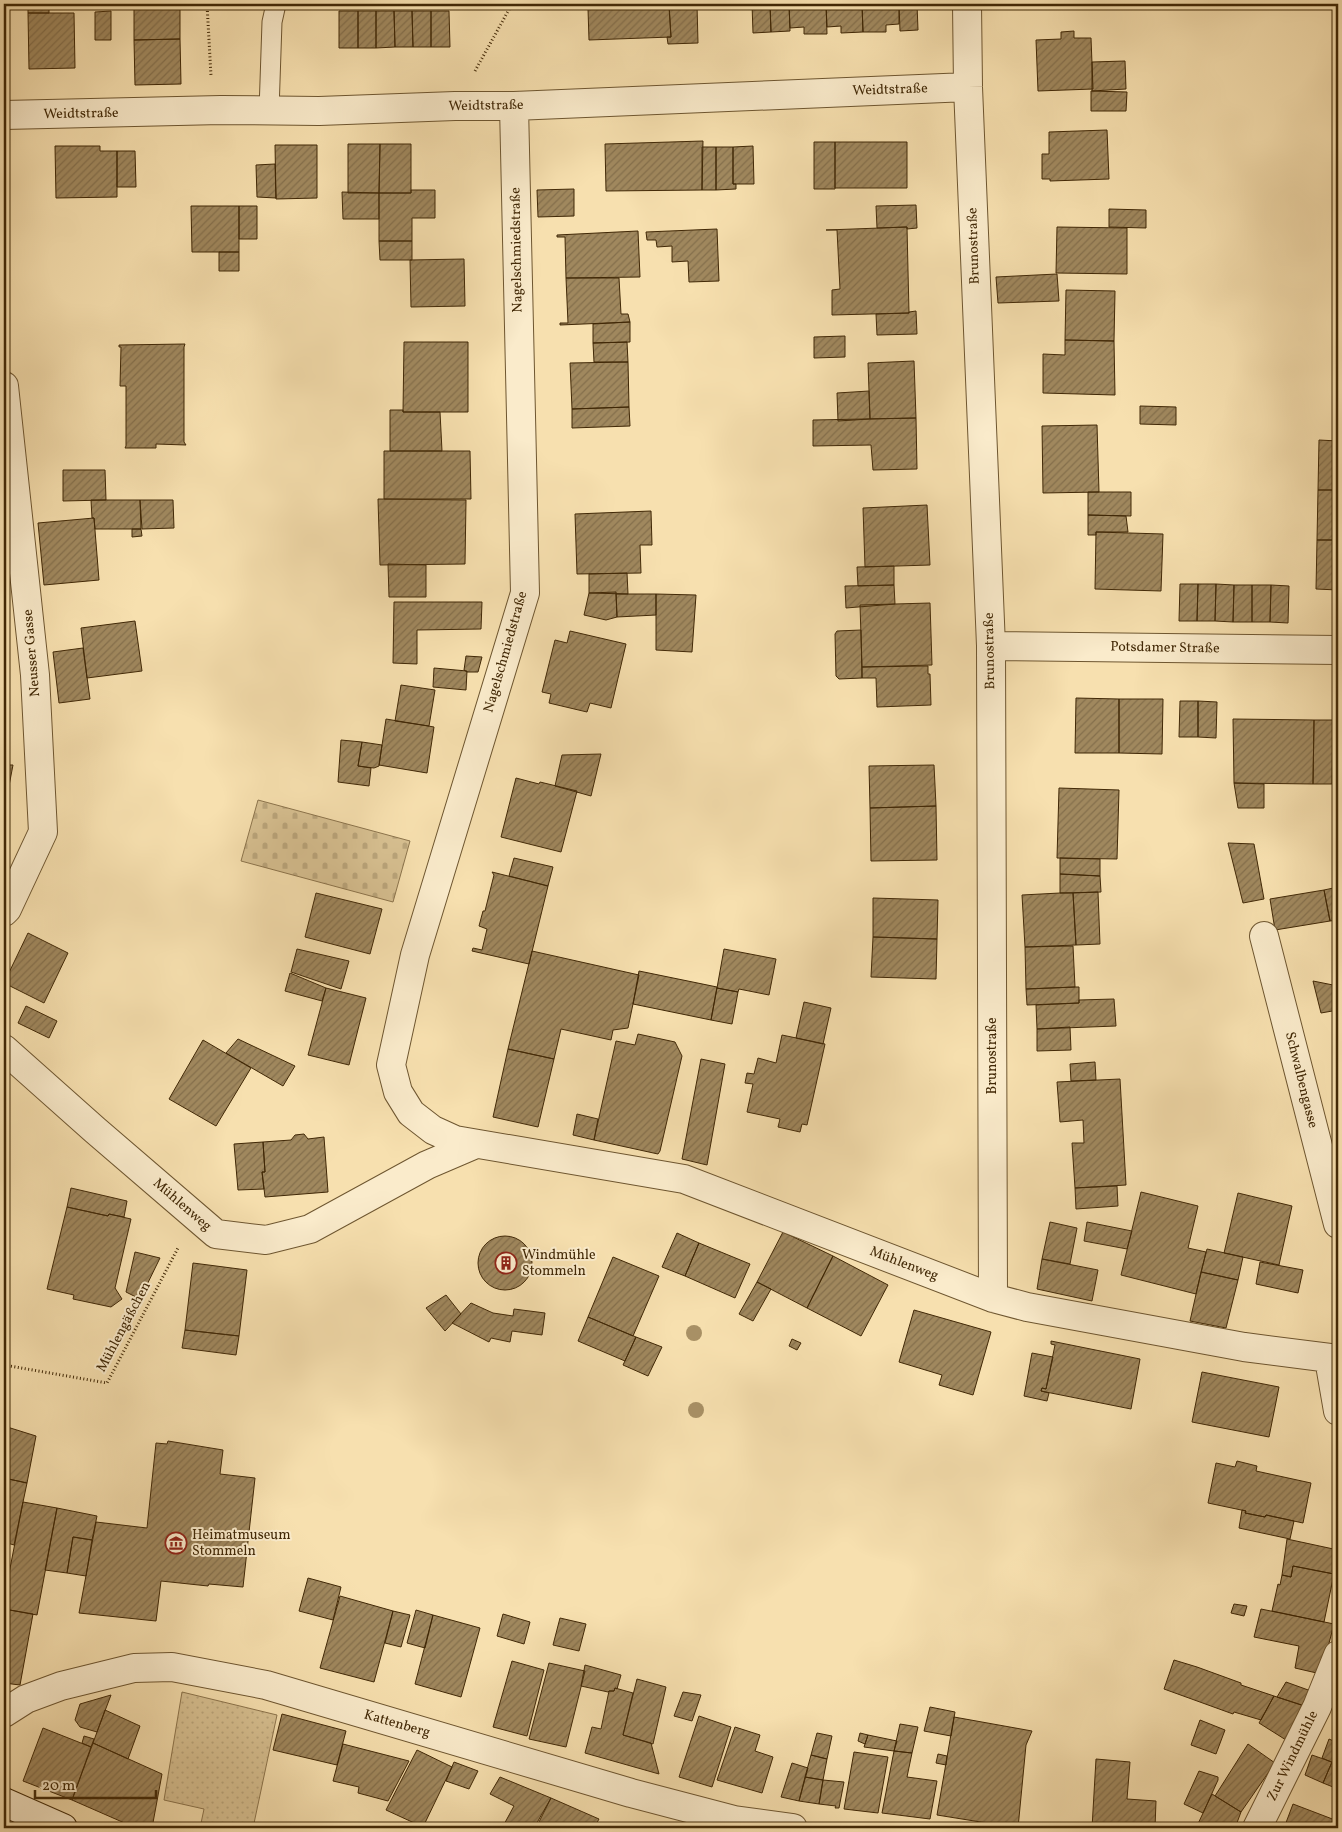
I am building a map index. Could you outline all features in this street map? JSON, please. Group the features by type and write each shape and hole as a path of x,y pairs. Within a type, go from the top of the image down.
{"street":[{"name":"Brunostraße","path":"966,4 991,646 993,1298"},
{"name":"Weidtstraße","path":"4,115 319,111 455,106 514,106 968,87"},
{"name":"Nagelschmiedstraße","path":"391,1065 415,954 525,593 514,106"},
{"name":"Neusser Gasse","path":"4,386 35,674 43,832 4,912"},
{"name":"Potsdamer Straße","path":"991,646 1338,650"},
{"name":"Schwalbengasse","path":"1264,936 1338,1224"},
{"name":"Mühlenweg","path":"4,1049 216,1234 266,1240 310,1229 427,1165 476,1144"},
{"name":"Mühlenweg","path":"391,1065 398,1092 411,1113 433,1130 454,1140 684,1179 993,1298 1027,1307 1244,1347 1334,1359"},
{"path":"1334,1359 1338,1411"},
{"name":"Zur Windmühle","path":"1258,1828 1317,1707 1338,1655"},
{"name":"Kattenberg","path":"4,1713 26,1699 62,1686 134,1668 172,1667 266,1685 631,1793 734,1820 793,1828"},
{"path":"4,1802 64,1828"}],"lane":[{"path":"269,111 272,22 276,4"}],"path":[{"path":"207,4 212,111"},
{"path":"455,106 512,4"},
{"name":"Mühlengäßchen","path":"4,1365 107,1383 196,1216"}],"green space":[{"path":"258,800 410,841 393,902 241,861"},
{"path":"182,1692 277,1715 253,1828 200,1828 204,1809 164,1800"}],"building":[{"path":"28,4 49,4 49,13 28,13"},
{"path":"134,4 180,4 180,39 134,40"},
{"path":"635,4 669,4 671,37 589,40 588,9 636,7"},
{"path":"752,4 770,4 771,32 753,33"},
{"path":"770,4 789,4 790,31 771,32"},
{"path":"789,4 826,4 827,34 804,34 804,27 790,28"},
{"path":"826,4 862,4 863,32 841,33 841,26 827,27"},
{"path":"862,4 899,4 899,24 886,25 886,32 863,32"},
{"path":"899,4 917,4 918,30 900,31"},
{"path":"697,5 698,43 668,44 667,37 671,37 669,6"},
{"path":"111,11 111,40 95,40 95,12"},
{"path":"339,11 358,11 358,48 339,48"},
{"path":"358,11 376,11 376,48 358,48"},
{"path":"376,11 394,11 395,47 376,48"},
{"path":"394,11 412,11 413,47 395,47"},
{"path":"412,11 431,11 431,47 413,47"},
{"path":"431,11 449,11 450,47 431,47"},
{"path":"28,13 74,13 75,68 29,69"},
{"path":"1074,31 1074,38 1091,38 1093,89 1038,91 1036,40 1061,39 1061,32"},
{"path":"180,39 181,84 135,85 134,40"},
{"path":"1125,61 1126,89 1092,91 1092,62"},
{"path":"1091,91 1127,92 1126,111 1091,111"},
{"path":"1107,130 1109,179 1050,181 1050,179 1042,179 1042,154 1049,154 1049,132"},
{"path":"703,141 702,190 606,191 605,144"},
{"path":"814,142 835,142 835,189 814,189"},
{"path":"835,142 907,142 907,188 835,188"},
{"path":"348,144 380,144 379,193 348,193"},
{"path":"380,144 411,144 411,193 379,193"},
{"path":"275,145 317,145 317,198 276,199"},
{"path":"55,146 100,146 100,151 117,151 117,197 56,198"},
{"path":"753,146 754,184 733,184 733,147"},
{"path":"702,147 716,147 716,190 702,190"},
{"path":"716,147 733,147 733,184 736,184 736,189 716,190"},
{"path":"117,151 135,151 136,187 117,187"},
{"path":"275,164 276,198 257,197 256,165"},
{"path":"574,189 574,216 538,217 537,190"},
{"path":"411,190 435,190 435,218 412,218 412,241 379,241 379,193 411,193"},
{"path":"342,192 379,193 379,219 343,219"},
{"path":"916,205 917,228 877,228 876,206"},
{"path":"191,206 239,206 239,252 192,252"},
{"path":"239,206 257,206 257,239 239,239"},
{"path":"1109,209 1146,210 1146,228 1109,227"},
{"path":"907,227 909,313 832,315 832,290 840,289 837,230 826,230"},
{"path":"1057,227 1127,228 1127,274 1056,273"},
{"path":"717,229 719,281 689,282 688,261 672,262 672,246 657,247 656,240 647,240 646,232"},
{"path":"638,231 640,277 566,278 565,237 557,237 557,235"},
{"path":"379,241 412,241 412,260 380,260"},
{"path":"219,252 239,252 239,271 219,271"},
{"path":"464,259 465,306 411,307 410,260"},
{"path":"1057,274 1059,301 998,303 996,277"},
{"path":"566,278 619,278 621,314 628,314 630,322 560,325 560,323 568,323"},
{"path":"1066,290 1115,291 1114,341 1065,340"},
{"path":"916,311 917,334 877,335 876,314"},
{"path":"630,322 630,342 593,343 593,324"},
{"path":"845,336 845,357 814,358 814,337"},
{"path":"1065,340 1114,341 1115,395 1043,393 1043,354 1065,355"},
{"path":"404,342 468,342 468,412 403,412"},
{"path":"627,342 628,362 594,362 593,343"},
{"path":"185,344 184,442 186,445 156,444 156,448 125,448 126,386 120,386 121,347 119,345"},
{"path":"914,361 916,418 870,419 868,363"},
{"path":"628,362 629,407 572,409 570,363"},
{"path":"869,391 870,419 838,421 837,393"},
{"path":"1140,406 1176,407 1176,425 1140,424"},
{"path":"629,407 630,426 572,428 572,409"},
{"path":"390,410 440,412 442,451 390,451"},
{"path":"916,418 917,469 873,470 871,445 813,446 813,420"},
{"path":"1097,425 1099,492 1043,493 1042,426"},
{"path":"1319,440 1338,441 1338,490 1318,490"},
{"path":"384,451 470,451 471,499 384,499"},
{"path":"63,470 105,470 106,500 63,501"},
{"path":"1318,490 1338,490 1338,540 1317,540"},
{"path":"1088,492 1131,492 1131,516 1088,515"},
{"path":"378,499 466,500 465,564 380,565"},
{"path":"91,500 140,500 141,529 95,529"},
{"path":"140,500 173,500 174,528 142,529"},
{"path":"927,505 930,565 865,567 863,508"},
{"path":"651,511 652,545 640,545 641,573 577,574 575,514"},
{"path":"1088,515 1126,516 1128,532 1096,532 1096,535 1088,535"},
{"path":"94,518 99,580 44,585 38,523"},
{"path":"132,529 141,529 142,536 132,537"},
{"path":"1096,532 1163,534 1161,591 1095,589"},
{"path":"1317,540 1338,540 1338,590 1316,589"},
{"path":"388,564 426,565 426,597 389,597"},
{"path":"894,566 894,585 858,586 857,567"},
{"path":"627,573 628,594 589,593 589,574"},
{"path":"1180,584 1198,584 1197,621 1179,621"},
{"path":"1198,584 1216,584 1215,621 1197,621"},
{"path":"1216,584 1234,585 1233,622 1215,621"},
{"path":"894,585 895,604 846,608 845,586"},
{"path":"1234,585 1252,585 1252,622 1233,622"},
{"path":"1252,585 1271,585 1270,622 1252,622"},
{"path":"1271,585 1289,586 1288,623 1270,622"},
{"path":"616,592 617,617 606,620 584,615 589,593"},
{"path":"616,594 656,594 656,615 617,617"},
{"path":"656,594 696,595 692,652 656,650"},
{"path":"394,602 482,602 481,629 417,630 417,664 393,663"},
{"path":"930,603 932,665 862,667 860,605"},
{"path":"135,621 142,671 87,678 81,628"},
{"path":"861,630 862,678 839,679 836,676 835,634 837,631"},
{"path":"570,631 626,644 611,708 590,703 587,712 549,703 551,694 542,692 555,640 567,643"},
{"path":"83,648 90,699 59,703 53,652"},
{"path":"466,656 482,657 478,672 467,672 464,670"},
{"path":"928,666 931,705 877,707 876,678 862,678 862,667"},
{"path":"434,668 467,671 466,690 433,687"},
{"path":"401,685 435,690 429,726 395,721"},
{"path":"1076,698 1119,699 1119,753 1075,753"},
{"path":"1119,699 1163,699 1162,754 1119,753"},
{"path":"1180,701 1198,701 1198,737 1179,737"},
{"path":"1198,701 1217,702 1216,738 1198,737"},
{"path":"9,707 9,737 4,738 4,708"},
{"path":"386,719 434,727 427,773 379,765"},
{"path":"1233,719 1314,720 1313,784 1234,783"},
{"path":"1314,720 1333,720 1332,784 1313,784"},
{"path":"341,740 362,742 358,766 371,768 369,786 338,782"},
{"path":"362,742 382,745 379,766 374,768 358,766"},
{"path":"601,754 591,796 555,786 562,755"},
{"path":"4,765 13,765 8,791 4,789"},
{"path":"934,765 936,806 870,808 869,766"},
{"path":"516,778 577,791 561,852 501,837"},
{"path":"1234,783 1264,784 1264,808 1238,808"},
{"path":"1059,788 1119,790 1117,859 1057,858"},
{"path":"936,806 937,860 871,861 870,808"},
{"path":"1228,843 1254,844 1264,899 1243,903"},
{"path":"514,858 553,867 548,886 509,876"},
{"path":"1060,858 1100,859 1100,876 1060,874"},
{"path":"492,872 548,886 529,964 472,951 473,948 482,950 487,929 479,926 483,911 485,911 494,875"},
{"path":"1060,874 1100,876 1101,892 1060,893"},
{"path":"1338,887 1338,920 1330,921 1324,890"},
{"path":"1324,890 1330,921 1275,930 1270,899"},
{"path":"1098,892 1100,944 1076,945 1073,893"},
{"path":"316,893 382,909 370,954 305,937"},
{"path":"1073,893 1076,945 1025,947 1022,895"},
{"path":"873,898 938,900 937,939 873,937"},
{"path":"28,933 68,953 44,1003 4,983"},
{"path":"873,937 937,939 936,979 871,977"},
{"path":"1073,946 1075,987 1026,989 1025,947"},
{"path":"297,949 349,961 341,989 291,972"},
{"path":"724,949 776,959 769,995 739,989 738,992 717,988"},
{"path":"532,951 639,975 628,1028 613,1030 611,1040 561,1029 554,1059 508,1049"},
{"path":"639,971 717,987 711,1020 633,1004"},
{"path":"290,973 326,988 322,1001 285,991"},
{"path":"1313,981 1338,986 1338,1010 1321,1013"},
{"path":"1079,987 1079,1003 1027,1005 1026,989"},
{"path":"326,988 366,998 349,1065 308,1055"},
{"path":"717,988 738,992 732,1024 711,1020"},
{"path":"1114,999 1116,1026 1037,1029 1036,1005 1079,1003 1079,1000"},
{"path":"804,1002 831,1008 823,1044 796,1038"},
{"path":"26,1006 57,1021 49,1038 18,1023"},
{"path":"1070,1027 1071,1050 1037,1051 1037,1029"},
{"path":"638,1034 675,1042 682,1056 658,1154 594,1140 616,1041 635,1045"},
{"path":"782,1035 825,1044 807,1125 802,1124 800,1132 778,1127 780,1119 747,1112 753,1084 745,1083 747,1073 754,1074 758,1058 776,1063"},
{"path":"238,1039 295,1066 283,1086 226,1053"},
{"path":"203,1040 251,1068 216,1126 169,1099"},
{"path":"508,1049 554,1059 538,1127 493,1117"},
{"path":"701,1059 725,1064 707,1165 682,1159"},
{"path":"1095,1062 1096,1080 1071,1081 1070,1064"},
{"path":"1120,1079 1126,1185 1075,1188 1072,1143 1084,1143 1083,1120 1060,1122 1057,1082"},
{"path":"577,1114 598,1119 594,1140 573,1135"},
{"path":"304,1134 308,1139 324,1137 328,1192 265,1197 262,1172 265,1172 263,1142 291,1140 295,1135"},
{"path":"263,1142 265,1172 262,1172 264,1189 238,1190 234,1144"},
{"path":"1117,1186 1118,1206 1076,1209 1075,1188"},
{"path":"71,1188 127,1201 124,1217 109,1214 108,1216 67,1207"},
{"path":"1141,1192 1198,1206 1188,1248 1206,1252 1196,1294 1121,1275"},
{"path":"1238,1193 1292,1206 1279,1265 1224,1253"},
{"path":"67,1207 131,1219 115,1288 122,1299 111,1307 73,1299 74,1295 47,1289"},
{"path":"1050,1222 1077,1228 1070,1264 1042,1259"},
{"path":"1087,1222 1132,1231 1127,1249 1084,1241"},
{"path":"783,1232 833,1256 807,1308 757,1282"},
{"path":"677,1233 699,1243 685,1276 662,1267"},
{"name":"Windmühle Stommeln","path":"500,1236 510,1236 520,1240 528,1248 532,1263 528,1278 520,1286 510,1290 500,1290 490,1286 482,1278 478,1268 478,1258 482,1248 490,1240"},
{"path":"699,1243 750,1264 735,1298 685,1276"},
{"path":"1207,1249 1243,1257 1238,1280 1201,1272"},
{"path":"135,1252 160,1258 140,1299 126,1292"},
{"path":"833,1256 888,1285 861,1336 807,1308"},
{"path":"613,1257 659,1276 633,1336 588,1317"},
{"path":"1042,1259 1098,1270 1092,1301 1037,1289"},
{"path":"1260,1262 1303,1270 1298,1293 1256,1284"},
{"path":"193,1263 247,1270 239,1336 185,1330"},
{"path":"1201,1272 1238,1280 1226,1328 1190,1321"},
{"path":"757,1282 771,1289 753,1321 739,1314"},
{"path":"446,1295 461,1314 445,1331 426,1308"},
{"path":"471,1303 493,1313 513,1316 514,1309 545,1313 542,1335 512,1331 510,1342 491,1338 489,1342 452,1323"},
{"path":"914,1310 991,1332 973,1395 939,1385 942,1375 899,1362"},
{"path":"588,1317 636,1337 625,1361 578,1341"},
{"path":"185,1330 239,1336 236,1355 182,1348"},
{"path":"636,1337 662,1347 648,1376 623,1365"},
{"path":"792,1339 801,1343 797,1350 789,1346"},
{"path":"1051,1341 1140,1359 1131,1409 1041,1391 1042,1388 1046,1389 1055,1345 1051,1344"},
{"path":"1032,1353 1053,1357 1046,1389 1042,1388 1041,1391 1049,1393 1047,1401 1024,1396"},
{"path":"1202,1372 1279,1387 1269,1437 1192,1422"},
{"path":"4,1426 36,1436 27,1483 4,1478"},
{"path":"168,1441 223,1450 220,1474 255,1478 243,1587 209,1584 208,1586 161,1581 156,1621 79,1613 96,1522 147,1528 156,1443 167,1444"},
{"path":"1237,1461 1257,1466 1256,1471 1311,1483 1303,1523 1266,1515 1265,1517 1245,1513 1246,1511 1208,1503 1216,1463 1235,1467"},
{"path":"4,1478 27,1483 14,1545 4,1542"},
{"path":"23,1502 57,1508 37,1615 4,1609 4,1599"},
{"path":"57,1508 97,1516 92,1540 73,1537 67,1573 45,1570"},
{"path":"1242,1510 1246,1511 1245,1513 1294,1521 1290,1539 1239,1528"},
{"path":"73,1537 92,1540 86,1576 67,1573"},
{"path":"1287,1539 1338,1550 1334,1574 1293,1566 1291,1577 1282,1575"},
{"path":"1293,1566 1334,1574 1324,1622 1272,1611 1282,1575 1291,1577"},
{"path":"308,1578 341,1587 333,1620 299,1611"},
{"path":"340,1596 393,1611 374,1682 320,1668"},
{"path":"1234,1604 1247,1606 1244,1616 1231,1613"},
{"path":"4,1609 33,1614 20,1685 4,1683"},
{"path":"1261,1609 1334,1624 1321,1674 1295,1668 1299,1646 1254,1637"},
{"path":"416,1610 433,1615 425,1648 407,1643"},
{"path":"393,1611 410,1615 401,1647 385,1643"},
{"path":"503,1614 530,1622 524,1644 497,1636"},
{"path":"433,1615 480,1628 461,1697 415,1684"},
{"path":"560,1618 586,1624 579,1651 553,1645"},
{"path":"1174,1660 1274,1696 1261,1720 1234,1712 1233,1714 1164,1689"},
{"path":"512,1661 544,1670 527,1736 493,1727"},
{"path":"549,1663 585,1671 566,1747 529,1739"},
{"path":"585,1665 621,1675 617,1689 615,1688 614,1691 608,1692 581,1686"},
{"path":"637,1679 666,1687 653,1744 623,1735"},
{"path":"1286,1682 1311,1691 1302,1705 1277,1697"},
{"path":"615,1688 633,1693 623,1735 651,1743 659,1774 585,1753 592,1727 601,1729 609,1691 614,1691"},
{"path":"683,1692 701,1695 692,1721 674,1716"},
{"path":"111,1695 97,1732 80,1727 75,1720 80,1704"},
{"path":"1274,1696 1304,1706 1286,1740 1259,1723"},
{"path":"930,1707 955,1712 951,1736 924,1731"},
{"path":"105,1710 140,1726 128,1759 93,1743"},
{"path":"282,1714 346,1731 337,1765 273,1750"},
{"path":"699,1716 731,1727 712,1787 679,1777"},
{"path":"954,1717 1032,1731 1026,1745 1018,1828 937,1815"},
{"path":"1200,1720 1225,1730 1216,1754 1191,1745"},
{"path":"900,1724 918,1727 912,1753 894,1751"},
{"path":"735,1727 760,1735 755,1751 773,1757 762,1793 717,1780"},
{"path":"43,1728 91,1747 72,1800 23,1781"},
{"path":"817,1733 832,1736 827,1759 811,1755"},
{"path":"860,1733 868,1735 865,1744 858,1741"},
{"path":"868,1735 897,1741 894,1751 864,1747"},
{"path":"84,1736 94,1739 91,1747 82,1743"},
{"path":"1329,1739 1338,1743 1338,1765 1322,1758"},
{"path":"93,1743 162,1774 152,1828 136,1828 72,1800"},
{"path":"343,1744 409,1761 388,1801 358,1793 359,1787 333,1781"},
{"path":"1248,1744 1275,1763 1241,1812 1215,1796"},
{"path":"417,1750 452,1767 423,1827 386,1810"},
{"path":"894,1751 912,1753 907,1777 937,1781 930,1819 882,1813"},
{"path":"854,1752 888,1757 878,1813 844,1809"},
{"path":"938,1754 947,1756 946,1765 936,1763"},
{"path":"811,1755 827,1759 823,1780 805,1777"},
{"path":"1312,1755 1332,1762 1323,1783 1305,1775"},
{"path":"1096,1759 1130,1762 1127,1799 1156,1801 1155,1828 1092,1828"},
{"path":"454,1762 478,1771 469,1789 446,1781"},
{"path":"1332,1762 1338,1765 1338,1789 1323,1783"},
{"path":"792,1763 808,1768 799,1801 781,1797"},
{"path":"1199,1771 1218,1777 1203,1813 1184,1804"},
{"path":"500,1777 551,1798 534,1828 502,1828 514,1806 490,1794"},
{"path":"805,1777 823,1780 819,1804 799,1801"},
{"path":"823,1780 844,1782 839,1808 819,1804"},
{"path":"1212,1794 1241,1812 1235,1828 1196,1828"},
{"path":"551,1798 599,1819 594,1828 536,1828"},
{"path":"1293,1804 1335,1820 1331,1828 1284,1828"}],"place":[{"name":"Windmühle Stommeln","path":"506,1263"},
{"name":"Heimatmuseum Stommeln","path":"176,1543"}]}
